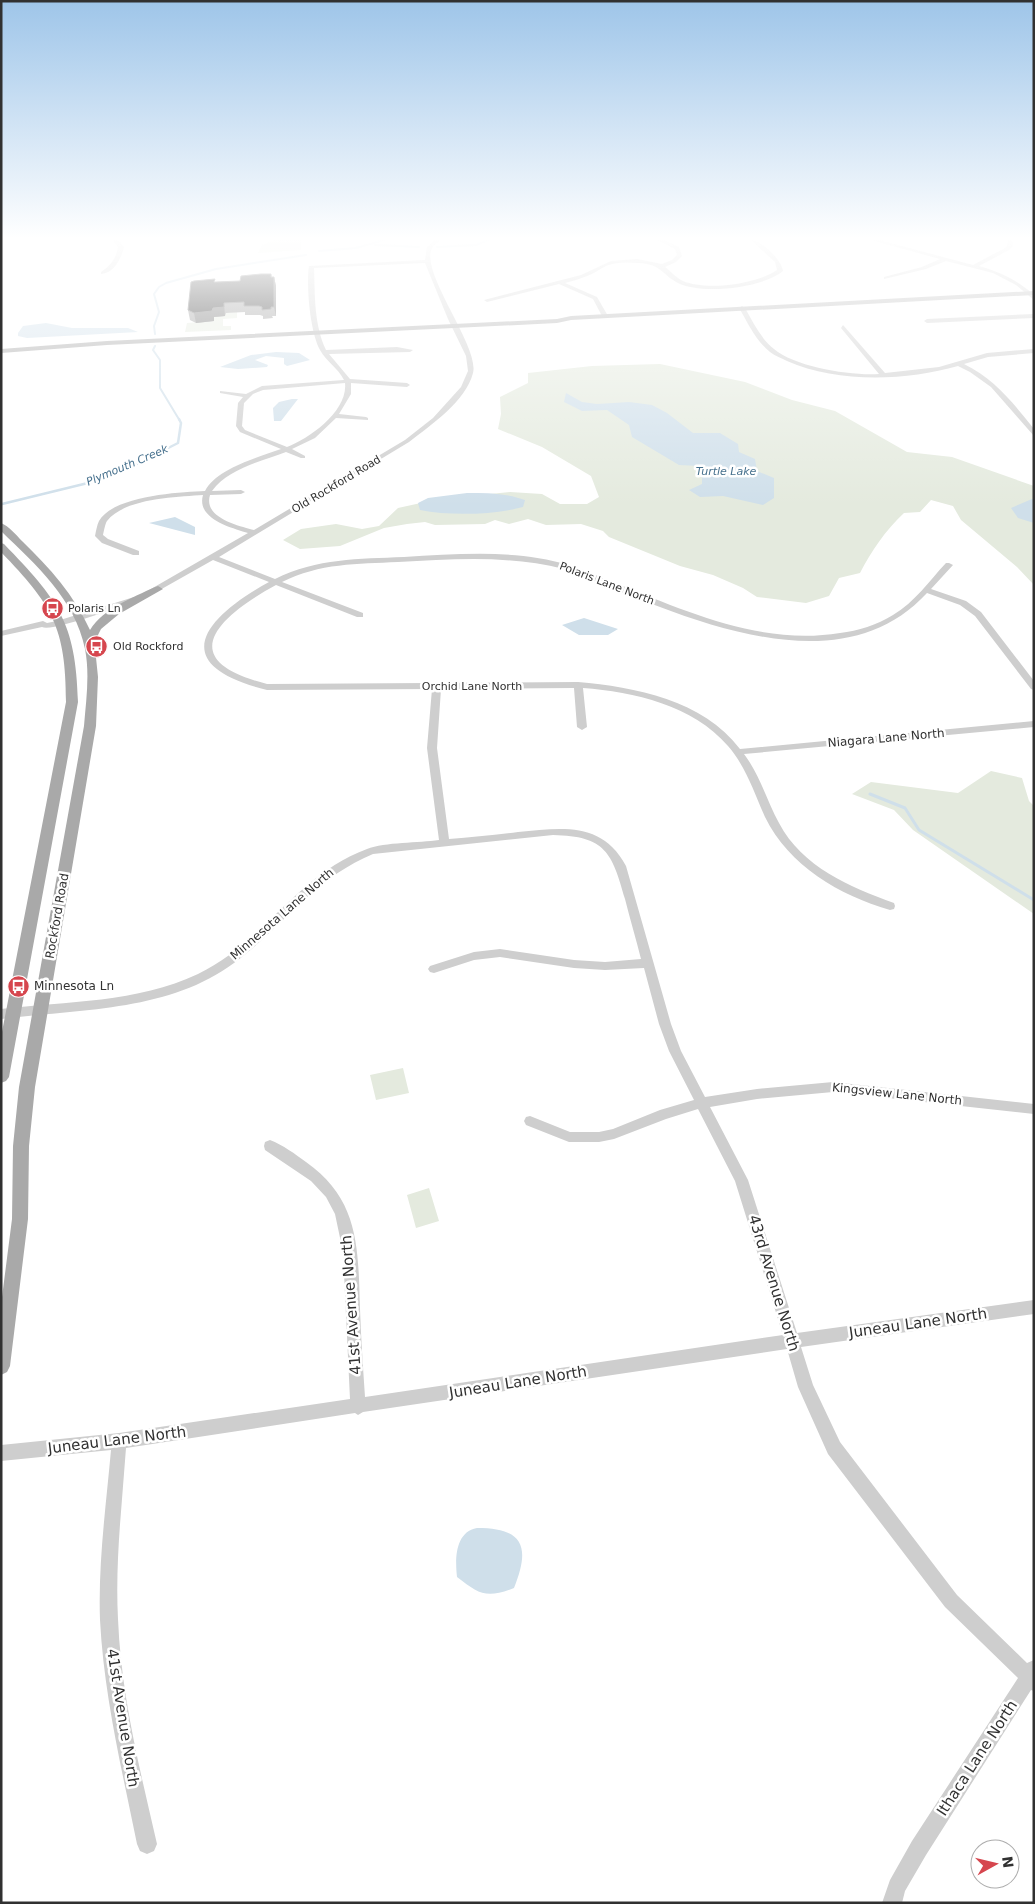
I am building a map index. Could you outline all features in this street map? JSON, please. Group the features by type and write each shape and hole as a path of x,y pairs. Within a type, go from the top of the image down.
{"main road":[{"path":"1,351 108,343 370,329"},
{"path":"1,346 108,343"},
{"name":"Rockford Road","path":"1,526 61,588 78,617 90,648 93,694 90,726 27,1087 21,1146 20,1219 1,1366"},
{"name":"Rockford Road","path":"1,546 46,595 59,623 68,649 72,669 72,702 7,1013 1,1077"},
{"path":"90,648 91,635 102,622 158,589"}],"street":[{"path":"254,532 214,518 206,504 206,493 210,485 226,474 287,450 318,434 334,416 348,393 348,381 325,352 316,329"},
{"name":"Old Rockford Road","path":"1,634 43,624 46,626 59,623 158,589 407,441 434,419 457,396 469,380 471,363 455,329"},
{"path":"755,329 762,341 773,352 804,366 822,371 857,375 883,375 940,369 987,355 1034,351"},
{"path":"845,329 883,375"},
{"path":"325,352 410,350"},
{"path":"959,364 982,376 1002,393 1034,434"},
{"path":"222,392 246,396 270,386 348,381 407,385"},
{"path":"246,396 239,409 239,426 242,431 303,457"},
{"path":"334,416 366,419"},
{"path":"136,553 105,541 99,536 99,526 102,521 114,512 152,498 183,493 241,492"},
{"path":"213,557 360,615"},
{"name":"Polaris Lane North","path":"275,581 298,571 333,563 445,557 528,559 567,567 728,629 775,638 798,639 843,636 882,624 898,616 949,565"},
{"name":"Orchid Lane North","path":"275,581 223,617 215,626 208,643 210,654 215,664 236,678 251,684 286,687 578,685 618,689 665,702 707,723 738,752 752,774 767,812 788,845 822,874 868,898 890,906"},
{"path":"925,590 963,604 978,614 1034,688"},
{"name":"Old Rockford Road","path":"1,640 45,630 46,626"},
{"path":"578,685 582,727"},
{"path":"438,686 432,748 444,842"},
{"name":"Niagara Lane North","path":"738,752 1034,724"},
{"name":"Minnesota Lane North","path":"7,1013 114,1003 175,990 228,962 339,864 355,856 372,851 444,842 553,832 582,834 596,839"},
{"name":"43rd Avenue North","path":"596,839 608,846 617,856 621,866 665,1024 675,1051 741,1180 806,1387 834,1448 951,1601 1032,1676"},
{"path":"434,969 474,956 500,953 574,964 605,966 648,963"},
{"name":"Kingsview Lane North","path":"530,1121 568,1137 599,1137 614,1134 664,1114 702,1103 757,1094 833,1087 1034,1109"},
{"name":"41st Avenue North","path":"270,1146 321,1181 336,1202 346,1226 350,1253 358,1407"},
{"name":"Juneau Lane North","path":"1,1453 120,1441 1034,1307"},
{"name":"41st Avenue North","path":"120,1441 110,1562 109,1617 113,1675 123,1734 147,1844"},
{"name":"Ithaca Lane North","path":"892,1903 896,1887 919,1848 1032,1676"}],"shaded area":[{"path":"186,329 231,329 231,330 185,332"},
{"path":"660,364 745,382 792,400 835,411 907,452 952,457 1034,486 1034,585 1017,567 961,520 953,506 931,500 920,512 904,513 897,520 879,541 860,573 839,578 829,596 806,603 757,597 743,588 713,575 680,566 609,537 603,531 581,524 546,525 528,519 509,524 495,520 485,524 435,525 425,522 384,528 340,546 300,549 283,540 301,529 336,524 362,529 379,526 398,508 439,499 510,492 542,494 560,504 587,504 599,497 591,476 542,447 498,429 501,414 500,397 528,383 528,373 592,366"},
{"path":"991,771 1022,778 1029,801 1034,806 1034,914 913,830 894,810 852,794 871,782 958,793"},
{"path":"403,1068 409,1093 376,1100 370,1075"},
{"path":"429,1188 439,1221 416,1228 407,1195"}],"water":[{"path":"21,329 130,329 138,332 27,338 18,336"},
{"path":"276,352 299,353 310,360 287,366 284,364 284,358 266,356 255,360 268,365 267,367 238,369 220,367 251,355"},
{"name":"Turtle Lake","path":"566,393 582,402 597,404 629,402 652,405 667,413 693,433 720,433 738,444 739,452 755,459 757,471 774,478 774,498 763,505 723,496 700,497 689,490 702,484 702,473 699,466 679,465 632,437 629,425 607,410 582,411 564,402"},
{"path":"298,399 281,421 274,421 273,408 279,402"},
{"path":"467,493 489,493 525,500 523,507 498,512 472,514 420,510 418,503 428,498"},
{"path":"1032,499 1034,500 1034,523 1018,518 1011,508"},
{"path":"175,517 195,527 195,535 149,523"},
{"path":"584,618 618,629 608,635 579,635 562,625"},
{"path":"477,1528 505,1532 514,1536 520,1543 522,1562 514,1588 496,1593 483,1593 457,1577 456,1562 460,1541 464,1535"}],"waterway":[{"name":"Plymouth Creek","path":"154,329 155,334"},
{"name":"Plymouth Creek","path":"155,346 153,350 160,360 160,388 180,421"},
{"name":"Plymouth Creek","path":"2,504 92,482 133,466 178,443 180,421"},
{"path":"870,794 905,808 919,830 1034,900"}],"place":[{"name":"Polaris Ln","path":"52,608"},
{"name":"Old Rockford","path":"97,646"},
{"name":"Minnesota Ln","path":"18,986"}]}
